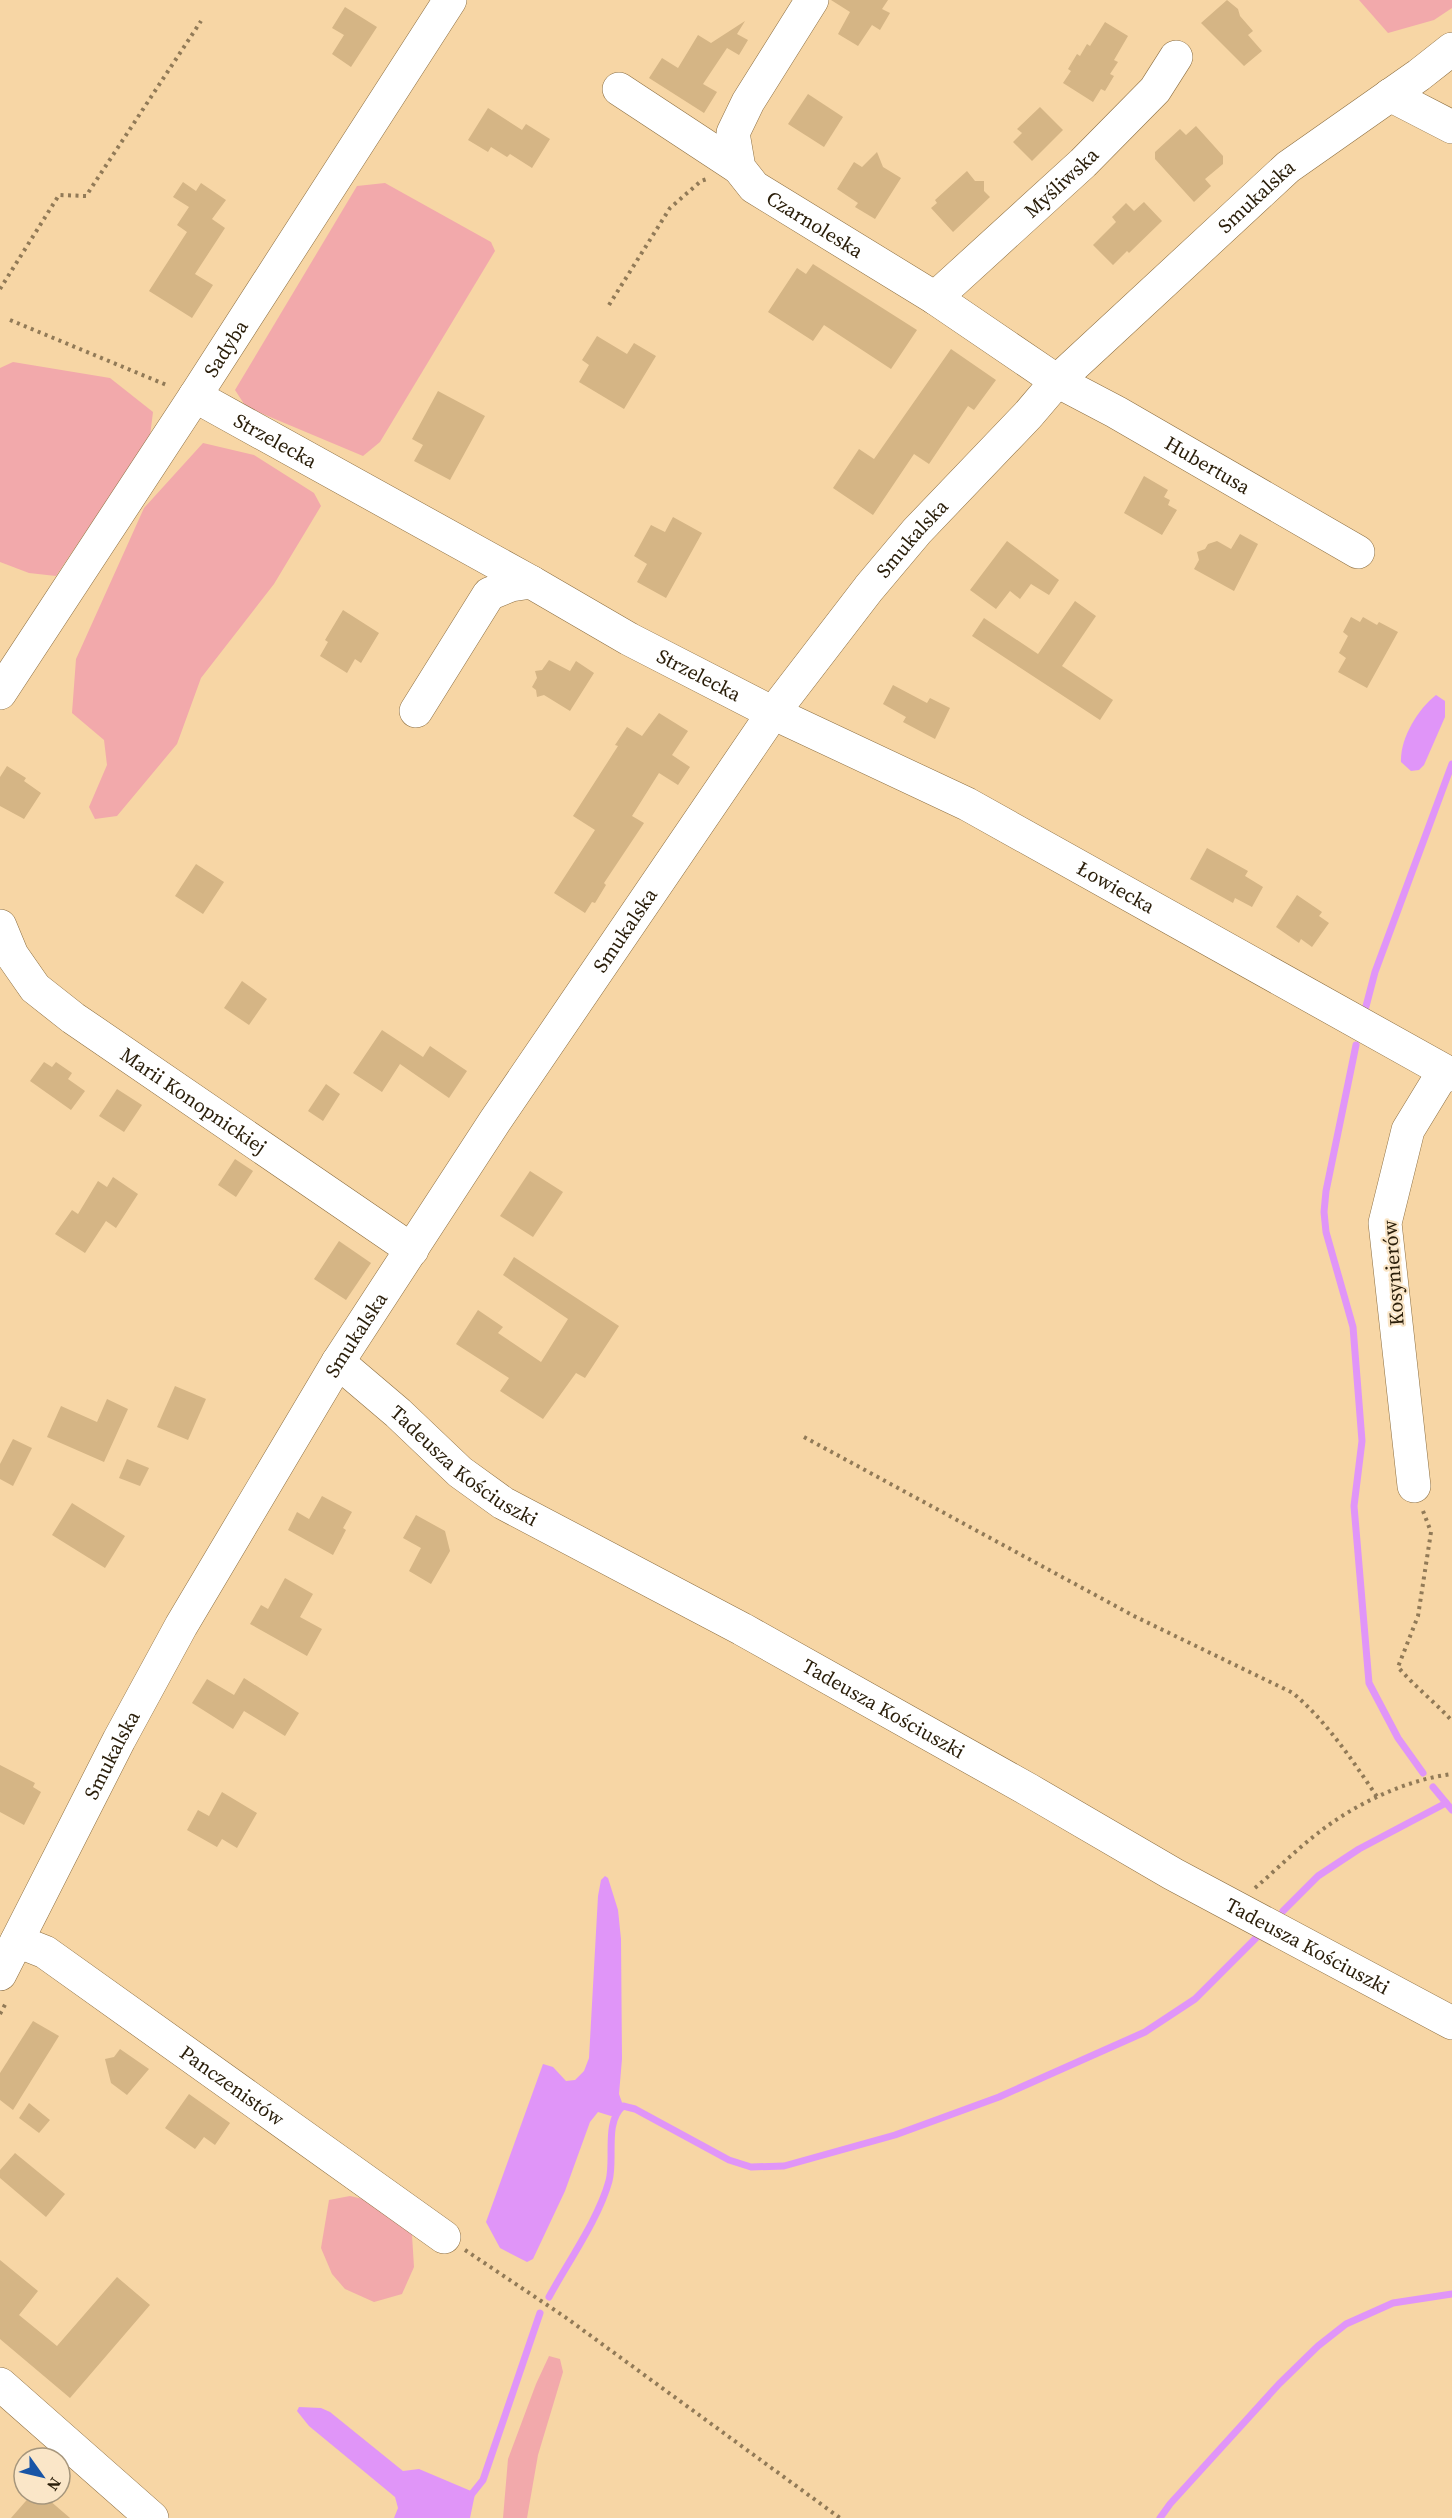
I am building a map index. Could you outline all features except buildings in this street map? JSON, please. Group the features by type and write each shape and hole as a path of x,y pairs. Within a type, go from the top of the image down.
{"street":[{"name":"Sadyba","path":"0,693 450,0"},
{"path":"739,168 733,133 748,102 812,0"},
{"name":"Smukalska","path":"5,1984 17,1941 119,1740 181,1626 338,1362 495,1121 773,713 869,588 917,531 1028,415 1057,381 1288,167 1452,49"},
{"name":"Myśliwska","path":"935,298 1083,163 1155,90 1176,57"},
{"name":"Czarnoleska","path":"619,89 739,168 754,187 935,298 1057,381"},
{"path":"1390,95 1452,127"},
{"name":"Hubertusa","path":"1057,381 1116,412 1358,552"},
{"name":"Strzelecka","path":"195,396 531,582 629,639 773,713"},
{"path":"416,711 489,594 511,585 531,582"},
{"name":"Łowiecka","path":"773,713 967,804 1448,1073"},
{"name":"Marii Konopnickiej","path":"0,926 12,955 34,988 73,1018 412,1250"},
{"name":"Kosynierów","path":"1414,1486 1385,1223 1408,1130 1448,1073"},
{"name":"Tadeusza Kościuszki","path":"338,1362 398,1413 460,1472 503,1503 742,1629 1029,1790 1173,1874 1452,2023"},
{"name":"Panczenistów","path":"17,1941 45,1952 444,2237"},
{"path":"0,2384 152,2518"}],"path":[{"path":"0,289 59,195 86,196 201,21"},
{"path":"609,305 670,208 701,181 739,168"},
{"path":"10,320 195,396"},
{"path":"804,1437 1134,1616 1293,1693 1315,1712 1340,1742 1378,1798"},
{"path":"1414,1486 1431,1532 1418,1616 1398,1667 1416,1688 1437,1704 1452,1721"},
{"path":"1234,1906 1319,1832 1365,1803 1410,1784 1452,1774"},
{"path":"0,2014 5,1984"},
{"path":"444,2237 565,2317 840,2518"}],"shaded area":[{"path":"1359,0 1452,0 1452,8 1434,20 1388,33"},
{"path":"385,183 491,242 495,251 380,442 363,456 246,407 235,390 357,186"},
{"path":"13,362 110,378 153,412 150,436 56,576 29,573 0,562 0,368"},
{"path":"203,443 254,455 314,493 321,506 274,584 201,678 177,744 117,816 95,819 89,807 107,765 104,740 72,713 76,659 144,508"},
{"path":"1436,695 1445,701 1445,717 1424,765 1419,770 1411,771 1401,762 1403,744 1416,717"},
{"path":"605,1876 608,1878 618,1910 621,1939 622,2059 619,2094 624,2108 618,2115 611,2116 598,2112 590,2122 565,2191 533,2259 527,2262 500,2248 486,2222 543,2064 553,2067 566,2081 575,2080 584,2071 589,2058 598,1896 601,1880"},
{"path":"350,2196 372,2201 405,2219 412,2235 414,2267 402,2294 374,2302 345,2289 332,2274 321,2248 329,2200"},
{"path":"549,2356 560,2359 563,2372 538,2455 527,2518 503,2518 508,2459"},
{"path":"299,2407 321,2408 330,2412 403,2471 419,2469 471,2491 475,2494 470,2518 394,2518 398,2508 395,2497 309,2426 297,2411"}],"waterway":[{"path":"1364,1014 1375,972 1452,764"},
{"path":"1356,1045 1326,1191 1324,1212 1326,1232 1353,1327 1362,1441 1354,1506 1369,1683 1398,1738 1423,1773"},
{"path":"1433,1787 1452,1810"},
{"path":"1283,1911 1318,1876 1359,1849 1446,1803"},
{"path":"549,2297 591,2225 604,2195 611,2172 611,2141 614,2121 623,2106 635,2109 729,2160 751,2167 784,2166 895,2135 999,2097 1145,2032 1195,1999 1258,1936"},
{"path":"1160,2518 1170,2504 1279,2384 1318,2346 1346,2324 1393,2303 1452,2294"},
{"path":"471,2495 483,2480 540,2313"}]}
